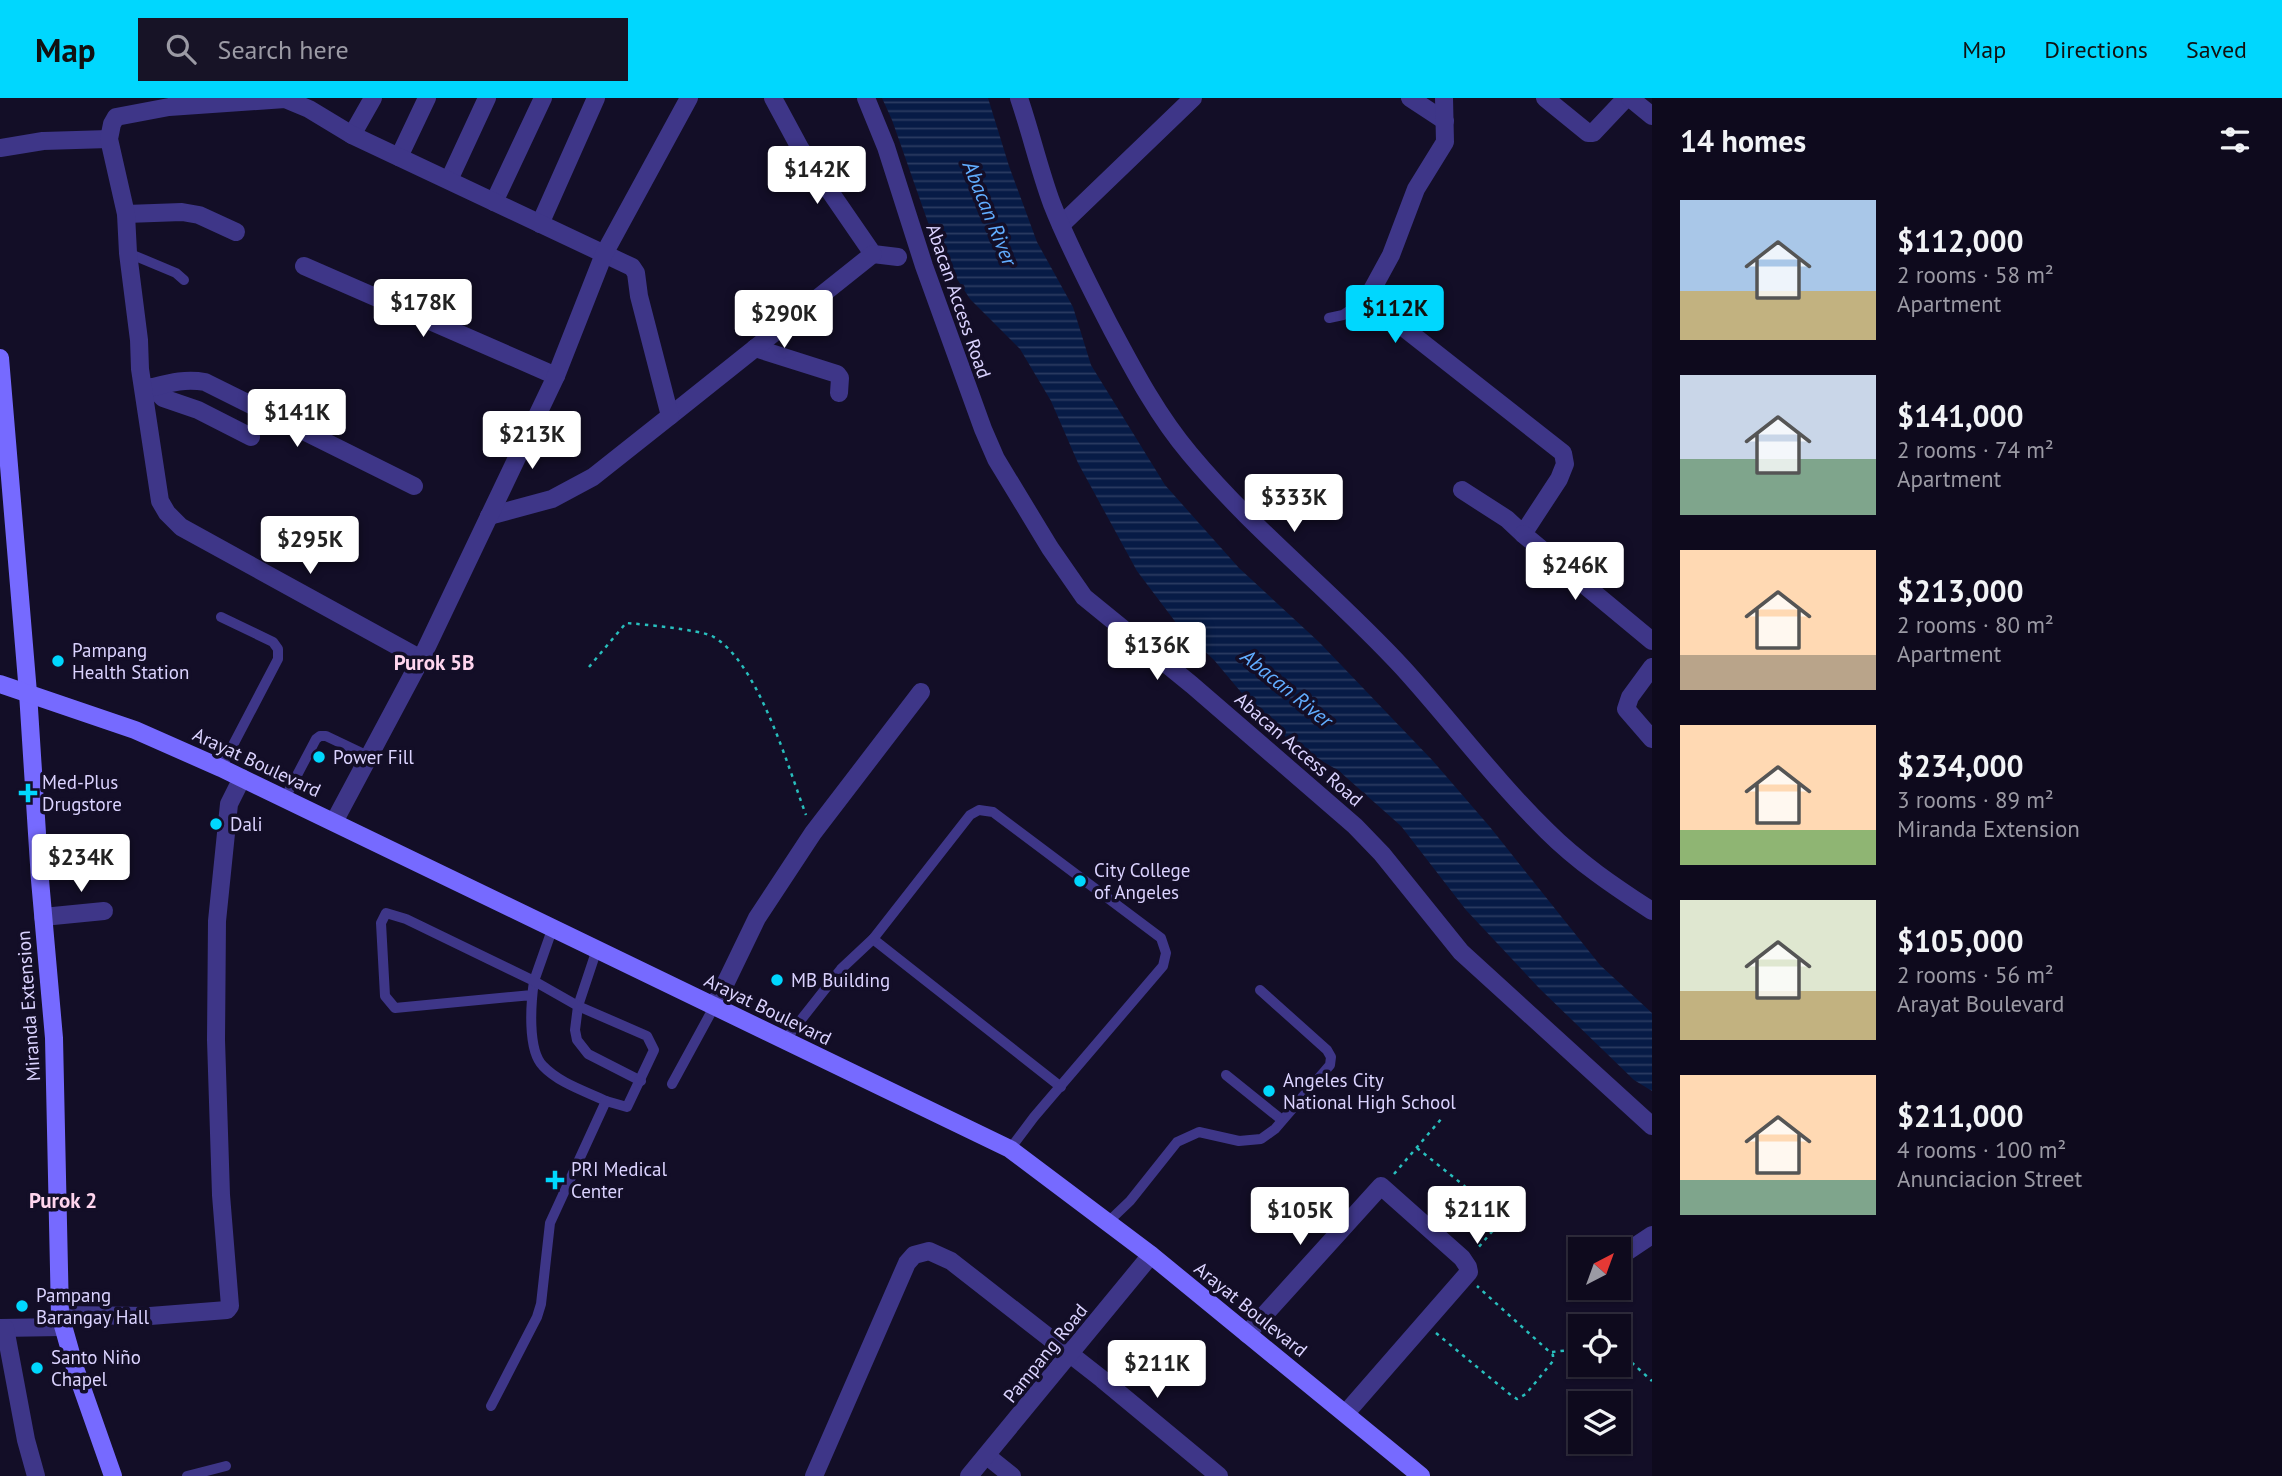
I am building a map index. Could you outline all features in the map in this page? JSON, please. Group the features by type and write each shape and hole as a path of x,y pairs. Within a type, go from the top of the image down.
{"main road":[{"name":"Miranda Extension","path":"0,358 4,470 28,693 54,1038 61,1321 113,1476"},
{"name":"Arayat Boulevard","path":"0,684 135,730 221,768 1010,1149 1150,1255 1421,1476"}],"street":[{"path":"352,135 373,98"},
{"path":"398,157 427,98"},
{"path":"449,180 487,98"},
{"path":"494,202 543,98"},
{"path":"540,223 596,98"},
{"path":"334,822 421,659 556,376 604,254 689,98"},
{"path":"773,98 800,148 873,254"},
{"name":"Abacan Access Road","path":"866,98 886,147 924,266 996,459 1049,548 1084,597 1211,701 1355,826 1382,854 1461,952 1652,1126"},
{"path":"1019,98 1036,158 1061,225 1133,368 1154,404 1190,454 1269,538 1402,667 1499,780 1548,832 1600,876 1652,911"},
{"path":"1061,225 1193,98"},
{"path":"1410,98 1445,121"},
{"path":"1444,98 1445,142 1416,189 1391,255 1367,299 1411,341 1563,453 1565,464 1559,479 1523,534"},
{"path":"1545,98 1588,133 1593,133 1628,98 1652,115"},
{"path":"421,659 181,527 159,501 155,483 149,388 140,369 126,214 109,139 116,117 169,107 253,99 285,99 309,109 352,135 632,267 636,273 639,296 670,416"},
{"path":"0,148 43,141 109,139"},
{"path":"126,214 182,212 199,215 236,232"},
{"path":"489,516 552,499 583,482 873,254 898,257"},
{"path":"304,266 556,376"},
{"path":"755,348 836,374 840,378 839,393"},
{"path":"149,388 190,379 205,382 414,486"},
{"path":"149,388 163,398 198,410 251,437"},
{"path":"1462,490 1507,519 1652,641"},
{"path":"1652,667 1630,697 1626,709 1652,739"},
{"path":"714,1007 757,918 813,833 921,692"},
{"path":"36,1476 2,1328 61,1321 227,1310 230,1306 220,1181 216,1040 217,921 229,804 242,778"},
{"path":"43,917 104,911"},
{"path":"1247,1334 1381,1186 1466,1269 1425,1324 1346,1413"},
{"path":"1631,1249 1652,1235"},
{"path":"814,1476 907,1263 914,1255 929,1251 951,1261 1219,1476"},
{"name":"Pampang Road","path":"969,1476 1071,1355 1150,1255"},
{"path":"988,1456 1012,1476"}],"lane":[{"path":"128,253 176,272 184,280"},
{"path":"1329,318 1343,315 1367,299"},
{"path":"221,617 273,642 278,649 278,659 221,768"},
{"path":"285,798 320,736 326,736 368,756"},
{"path":"785,1040 842,969 873,939 970,815 979,810 993,812 1161,938 1166,953 1163,966 1010,1149"},
{"path":"532,995 395,1008 385,996 381,923 386,913 406,919 534,981 578,1006 647,1036 654,1049 652,1058 627,1107 606,1101 565,1082 542,1066 533,1045 534,981 553,927"},
{"path":"873,939 1061,1087"},
{"path":"597,949 578,1006 575,1030 577,1040 588,1054 640,1081"},
{"path":"1108,1222 1130,1201 1177,1142 1199,1132 1250,1142 1261,1139 1275,1129 1330,1065 1331,1057 1327,1050 1260,989"},
{"path":"673,1084 714,1007"},
{"path":"1226,1075 1282,1120"},
{"path":"491,1406 537,1317 550,1223 606,1101"},
{"path":"187,1476 226,1466"}],"path":[{"path":"589,667 626,623 710,635 745,667 779,741 813,833"},
{"path":"1381,1186 1442,1118"},
{"path":"1417,1148 1502,1216 1502,1220 1466,1269 1551,1352 1553,1361 1526,1394 1517,1399 1425,1324"},
{"path":"1551,1352 1568,1350"},
{"path":"1631,1362 1652,1381"}],"water":[{"name":"Abacan River","path":"882,98 988,98 1037,242 1073,307 1091,365 1165,485 1239,568 1319,642 1433,761 1490,827 1600,965 1652,1013 1652,1091 1634,1080 1540,989 1466,910 1401,826 1339,771 1295,745 1261,716 1214,660 1180,628 1137,571 1078,463 1051,401 1020,349 970,299 937,248"}],"place":[{"name":"Pampang Health Station","path":"58,661"},
{"name":"Power Fill","path":"319,757"},
{"name":"Med-Plus Drugstore","path":"28,793"},
{"name":"Dali","path":"216,824"},
{"name":"City College of Angeles","path":"1080,881"},
{"name":"MB Building","path":"777,980"},
{"name":"Angeles City National High School","path":"1269,1091"},
{"name":"PRI Medical Center","path":"555,1180"},
{"name":"Pampang Barangay Hall","path":"22,1306"},
{"name":"Santo Niño Chapel","path":"37,1368"}],"district":[{"name":"Purok 5B","path":"434,662"},
{"name":"Purok 2","path":"63,1200"}]}
